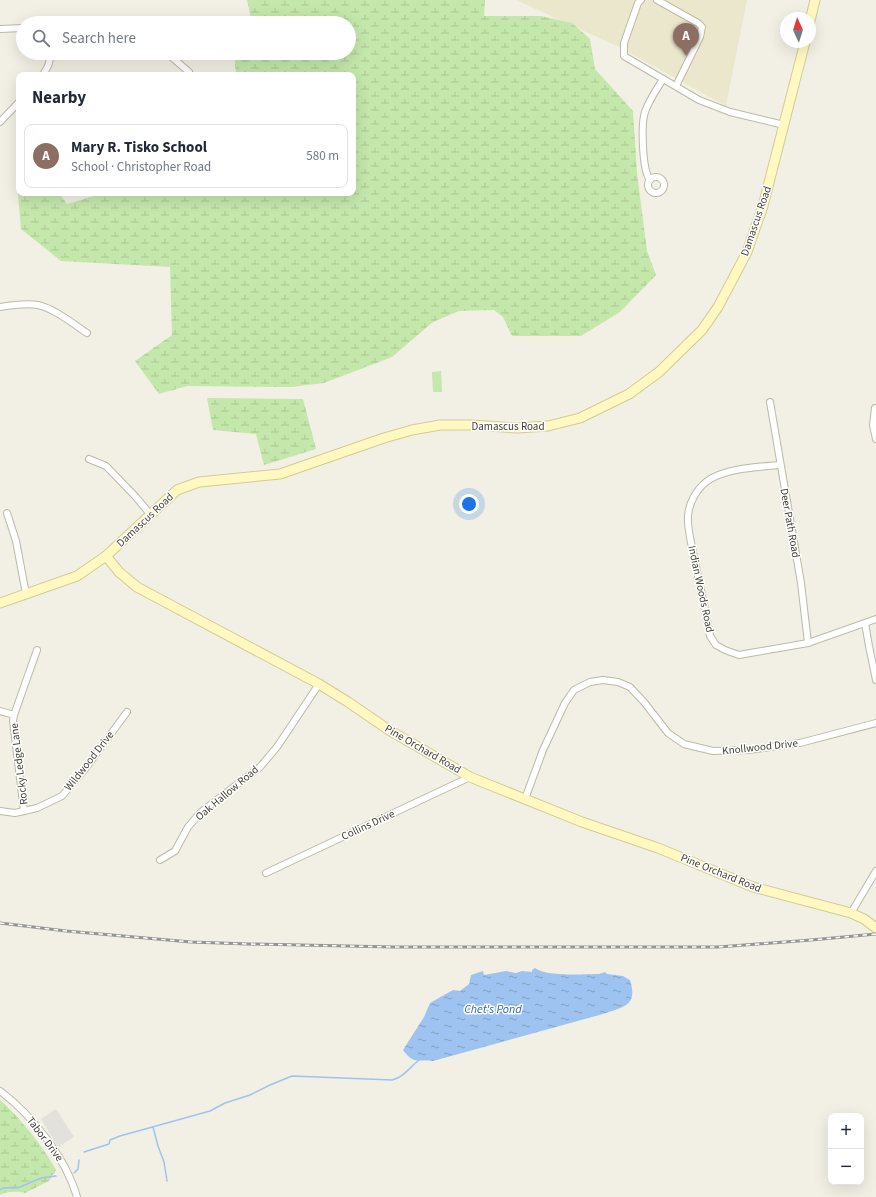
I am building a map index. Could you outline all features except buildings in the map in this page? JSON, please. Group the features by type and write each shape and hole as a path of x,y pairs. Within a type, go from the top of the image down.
{"street":[{"path":"641,0 638,3 624,43 624,56 699,100 730,112 784,125"},
{"path":"657,0 698,23 702,27 700,37 676,86"},
{"path":"812,12 815,0"},
{"path":"0,29 16,28"},
{"name":"Damascus Road","path":"106,556 177,490 199,482 280,474 384,438 419,428 440,425 471,425 517,428 548,426 580,418 629,394 660,372 702,330 718,307 747,252 763,206 803,48"},
{"path":"45,72 49,60"},
{"path":"175,60 189,72"},
{"path":"650,180 645,166 643,128 645,112 663,79"},
{"path":"0,122 16,105"},
{"path":"0,307 27,304 39,305 54,312 87,333"},
{"name":"Deer Path Road","path":"770,402 801,583 808,643"},
{"path":"875,408 873,425 876,438"},
{"path":"89,459 106,466 150,514"},
{"name":"Indian Woods Road","path":"780,465 745,469 721,474 706,481 696,493 690,506 688,518 710,636 716,645 739,655 808,643 876,619"},
{"path":"7,513 15,536 26,594"},
{"path":"0,603 77,576 106,556"},
{"name":"Pine Orchard Road","path":"106,556 119,572 137,587 319,684 389,730 470,777 582,822 658,848 753,887 851,913 874,926"},
{"path":"865,623 876,680"},
{"name":"Rocky Ledge Lane","path":"24,811 13,720 37,650"},
{"name":"Knollwood Drive","path":"525,799 544,750 565,703 574,690 590,682 603,680 618,682 630,687 644,702 668,733 684,744 712,751 748,750 800,743 876,722"},
{"name":"Oak Hallow Road","path":"160,860 175,851 188,827 200,813 260,767 277,747 319,684"},
{"path":"0,711 14,715"},
{"name":"Wildwood Drive","path":"0,811 15,813 37,808 62,796 85,769 127,712"},
{"name":"Collins Drive","path":"266,873 470,777"},
{"path":"851,913 876,871"},
{"name":"Tabor Drive","path":"0,1091 25,1112 62,1162 72,1180 77,1197"}],"shaded area":[{"path":"516,0 747,0 726,106 619,47"},
{"path":"56,1109 74,1137 58,1147 41,1119"}],"green space":[{"path":"247,0 485,0 484,16 541,16 572,23 590,39 595,69 633,111 637,173 647,251 656,275 620,312 581,336 512,336 503,317 494,310 459,311 433,322 392,357 324,383 291,387 187,386 159,394 135,361 172,335 170,267 61,261 21,229 18,196 61,196 67,204 94,196 356,196 356,72 236,72 235,60 356,60 356,16 250,16"},
{"path":"441,371 442,392 433,392 432,372"},
{"path":"207,398 303,399 316,449 264,465 256,434 213,430"},
{"path":"0,1100 15,1114 31,1133 56,1170 49,1181 25,1193 12,1192 0,1195"}],"water":[{"name":"Chet's Pond","path":"535,968 540,971 556,974 599,974 605,972 607,974 623,976 630,980 632,989 631,1000 623,1007 603,1014 433,1061 413,1060 403,1050 424,1017 430,1003 453,990 460,991 469,984 471,975 483,971 484,975 506,971 516,973 522,971 532,972"}],"waterway":[{"path":"84,1152 109,1144 110,1140 120,1136 210,1111 225,1103 250,1095 292,1076 392,1080 403,1074 419,1060"},
{"path":"153,1127 164,1162 167,1181"},
{"path":"74,1173 78,1169 79,1160"},
{"path":"0,1190 3,1188 20,1187 41,1178 56,1176"}],"railway":[{"path":"0,923 66,931 191,942 394,947 718,947 876,934"}],"place":[{"name":"Mary R. Tisko School","path":"686,56"}]}
